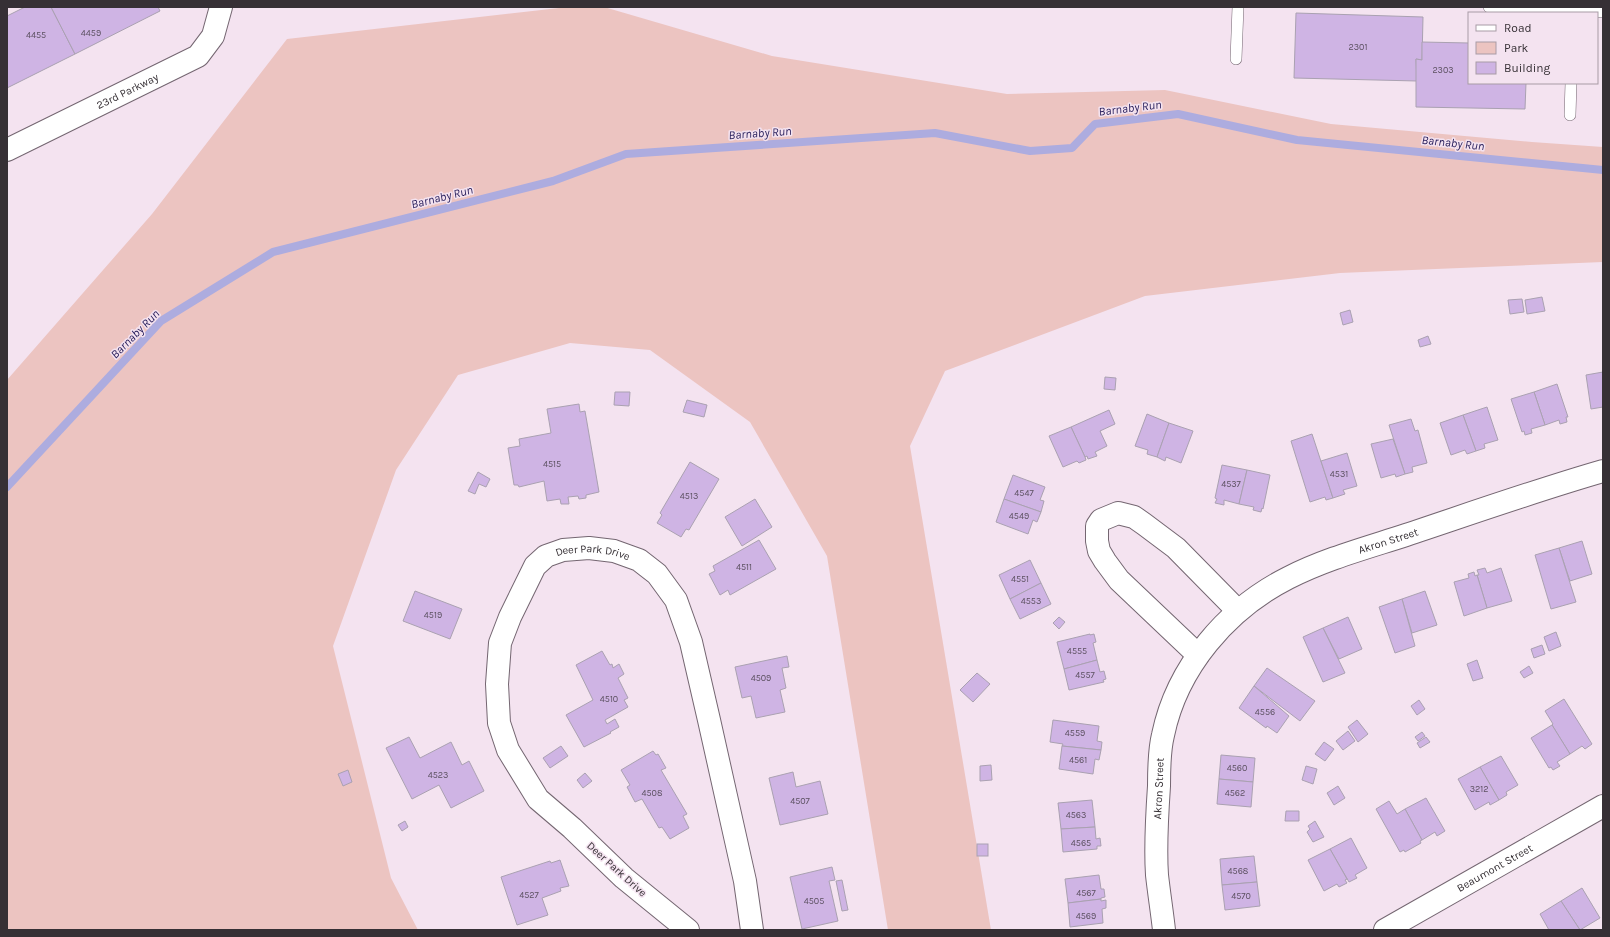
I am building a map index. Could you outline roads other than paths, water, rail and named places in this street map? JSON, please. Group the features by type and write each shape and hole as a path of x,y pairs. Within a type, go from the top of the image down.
{"street":[{"name":"23rd Parkway","path":"7,150 198,56 213,36 222,7"},
{"name":"Akron Street","path":"1164,930 1157,873 1157,811 1162,735 1176,693 1184,677 1217,632 1238,611 1266,590 1288,578 1338,556 1558,484 1603,471"},
{"path":"1198,656 1119,580 1105,561 1099,551 1097,541 1097,526 1100,520 1118,514 1134,518 1144,524 1176,548 1238,611"},
{"name":"Deer Park Drive","path":"688,930 624,878 572,828 538,799 508,750 499,723 497,684 500,643 510,616 535,566 546,556 563,550 589,548 614,551 639,560 657,574 676,600 691,642 709,720 745,881 752,930"},
{"name":"Beaumont Street","path":"1385,930 1603,806"}],"lane":[{"path":"1236,59 1238,7"},
{"path":"1488,7 1603,12"},
{"path":"1570,115 1571,84"}],"waterway":[{"name":"Barnaby Run","path":"7,487 161,321 273,252 553,181 626,154 935,133 1030,151 1072,148 1095,124 1178,114 1297,140 1603,170"}]}
